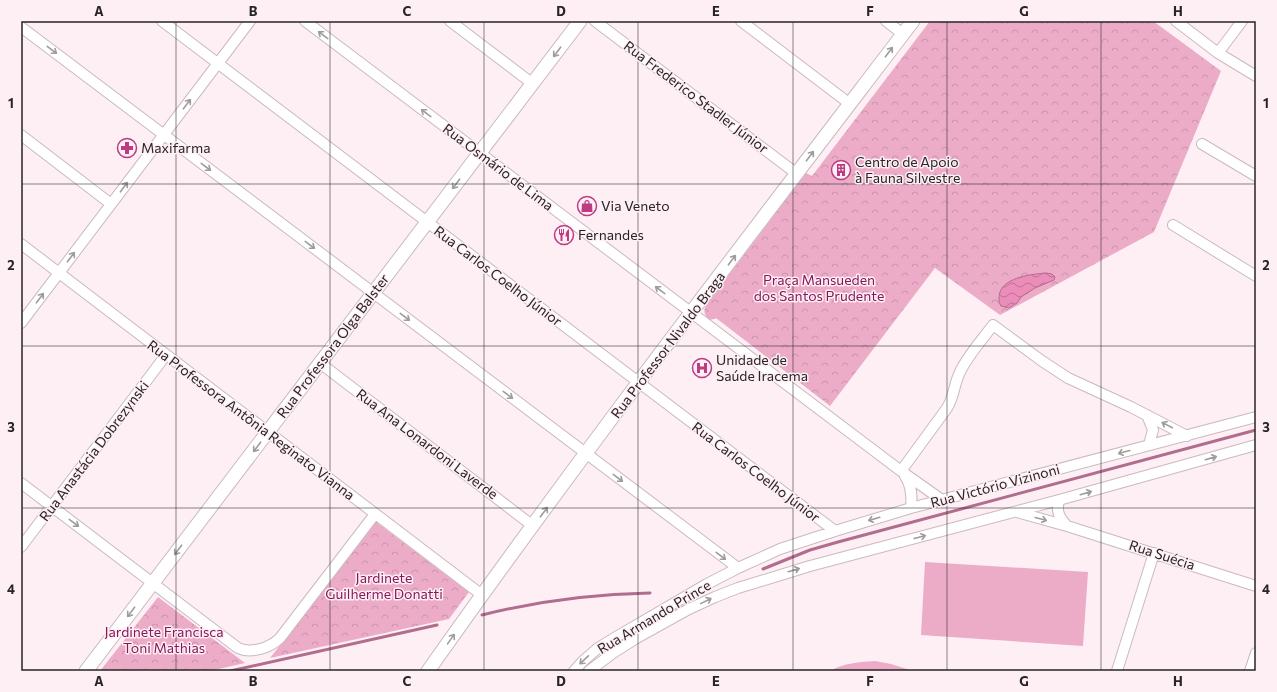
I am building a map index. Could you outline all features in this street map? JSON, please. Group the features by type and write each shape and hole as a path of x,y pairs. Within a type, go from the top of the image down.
{"main road":[{"name":"Rua Professora Olga Balster","path":"86,671 580,21"},
{"name":"Rua Professor Nivaldo Braga","path":"428,671 586,454 912,21"}],"street":[{"name":"Rua Carlos Coelho Júnior","path":"162,21 835,531"},
{"path":"21,323 250,21"},
{"name":"Rua Osmário de Lima","path":"305,21 901,472 942,500"},
{"path":"450,21 532,84"},
{"name":"Rua Frederico Stadler Júnior","path":"595,21 797,174"},
{"path":"741,21 850,104"},
{"path":"886,21 903,34"},
{"path":"1176,21 1218,53 1256,76"},
{"path":"1218,53 1242,21"},
{"path":"21,27 738,568"},
{"path":"21,135 111,204"},
{"path":"1202,144 1256,176"},
{"path":"1174,225 1256,276"},
{"name":"Rua Professora Antônia Reginato Vianna","path":"21,244 482,595"},
{"path":"901,472 947,408 961,370 993,325 1042,362 1068,378 1147,415 1187,436"},
{"name":"Rua Anastácia Dobrezynski","path":"21,547 166,355"},
{"name":"Rua Ana Lonardoni Laverde","path":"320,363 534,526"},
{"path":"1147,415 1153,430 1149,445"},
{"name":"Rua Victório Vizinoni","path":"738,568 780,549 911,508 1256,417"},
{"path":"1016,512 1256,445"},
{"name":"Rua Osmário de Lima","path":"901,472 910,485 912,499 911,508"},
{"path":"21,483 238,648 246,651 270,645 280,638 375,514"},
{"path":"1059,500 1057,512 1060,519 1067,526"},
{"name":"Rua Armando Prince","path":"588,671 613,652 689,609 715,597 757,582 837,558 1016,512"},
{"name":"Rua Suécia","path":"1016,512 1067,526 1256,586"},
{"path":"1117,671 1154,553"},
{"name":"Rua Armando Prince","path":"574,671 598,648 683,598 738,568"},
{"path":"1250,671 1256,653"}],"green space":[{"name":"Praça Mansueden dos Santos Prudente","path":"930,21 1153,21 1221,71 1154,232 1000,315 935,268 830,406 716,318 710,320 705,315 706,305 806,173 812,176"},
{"name":"Jardinete Guilherme Donatti","path":"376,522 469,592 449,619 270,658"},
{"path":"925,562 1088,572 1083,646 921,635"},
{"name":"Jardinete Francisca Toni Mathias","path":"158,597 245,663 210,671 100,671"},
{"path":"875,661 913,671 830,671 835,668 857,662"}],"water":[{"path":"1046,273 1052,274 1055,277 1054,280 1035,288 1021,297 1017,303 1009,308 1001,306 999,302 1000,293 1007,283 1020,277"}],"waterway":[{"path":"763,569 810,550 838,542 1256,430"},
{"path":"482,615 565,599 650,593"},
{"path":"230,671 437,625"}],"place":[{"name":"Maxifarma","path":"127,148"},
{"name":"Centro de Apoio à Fauna Silvestre","path":"841,170"},
{"name":"Via Veneto","path":"587,206"},
{"name":"Fernandes","path":"564,235"},
{"name":"Unidade de Saúde Iracema","path":"702,368"}]}
